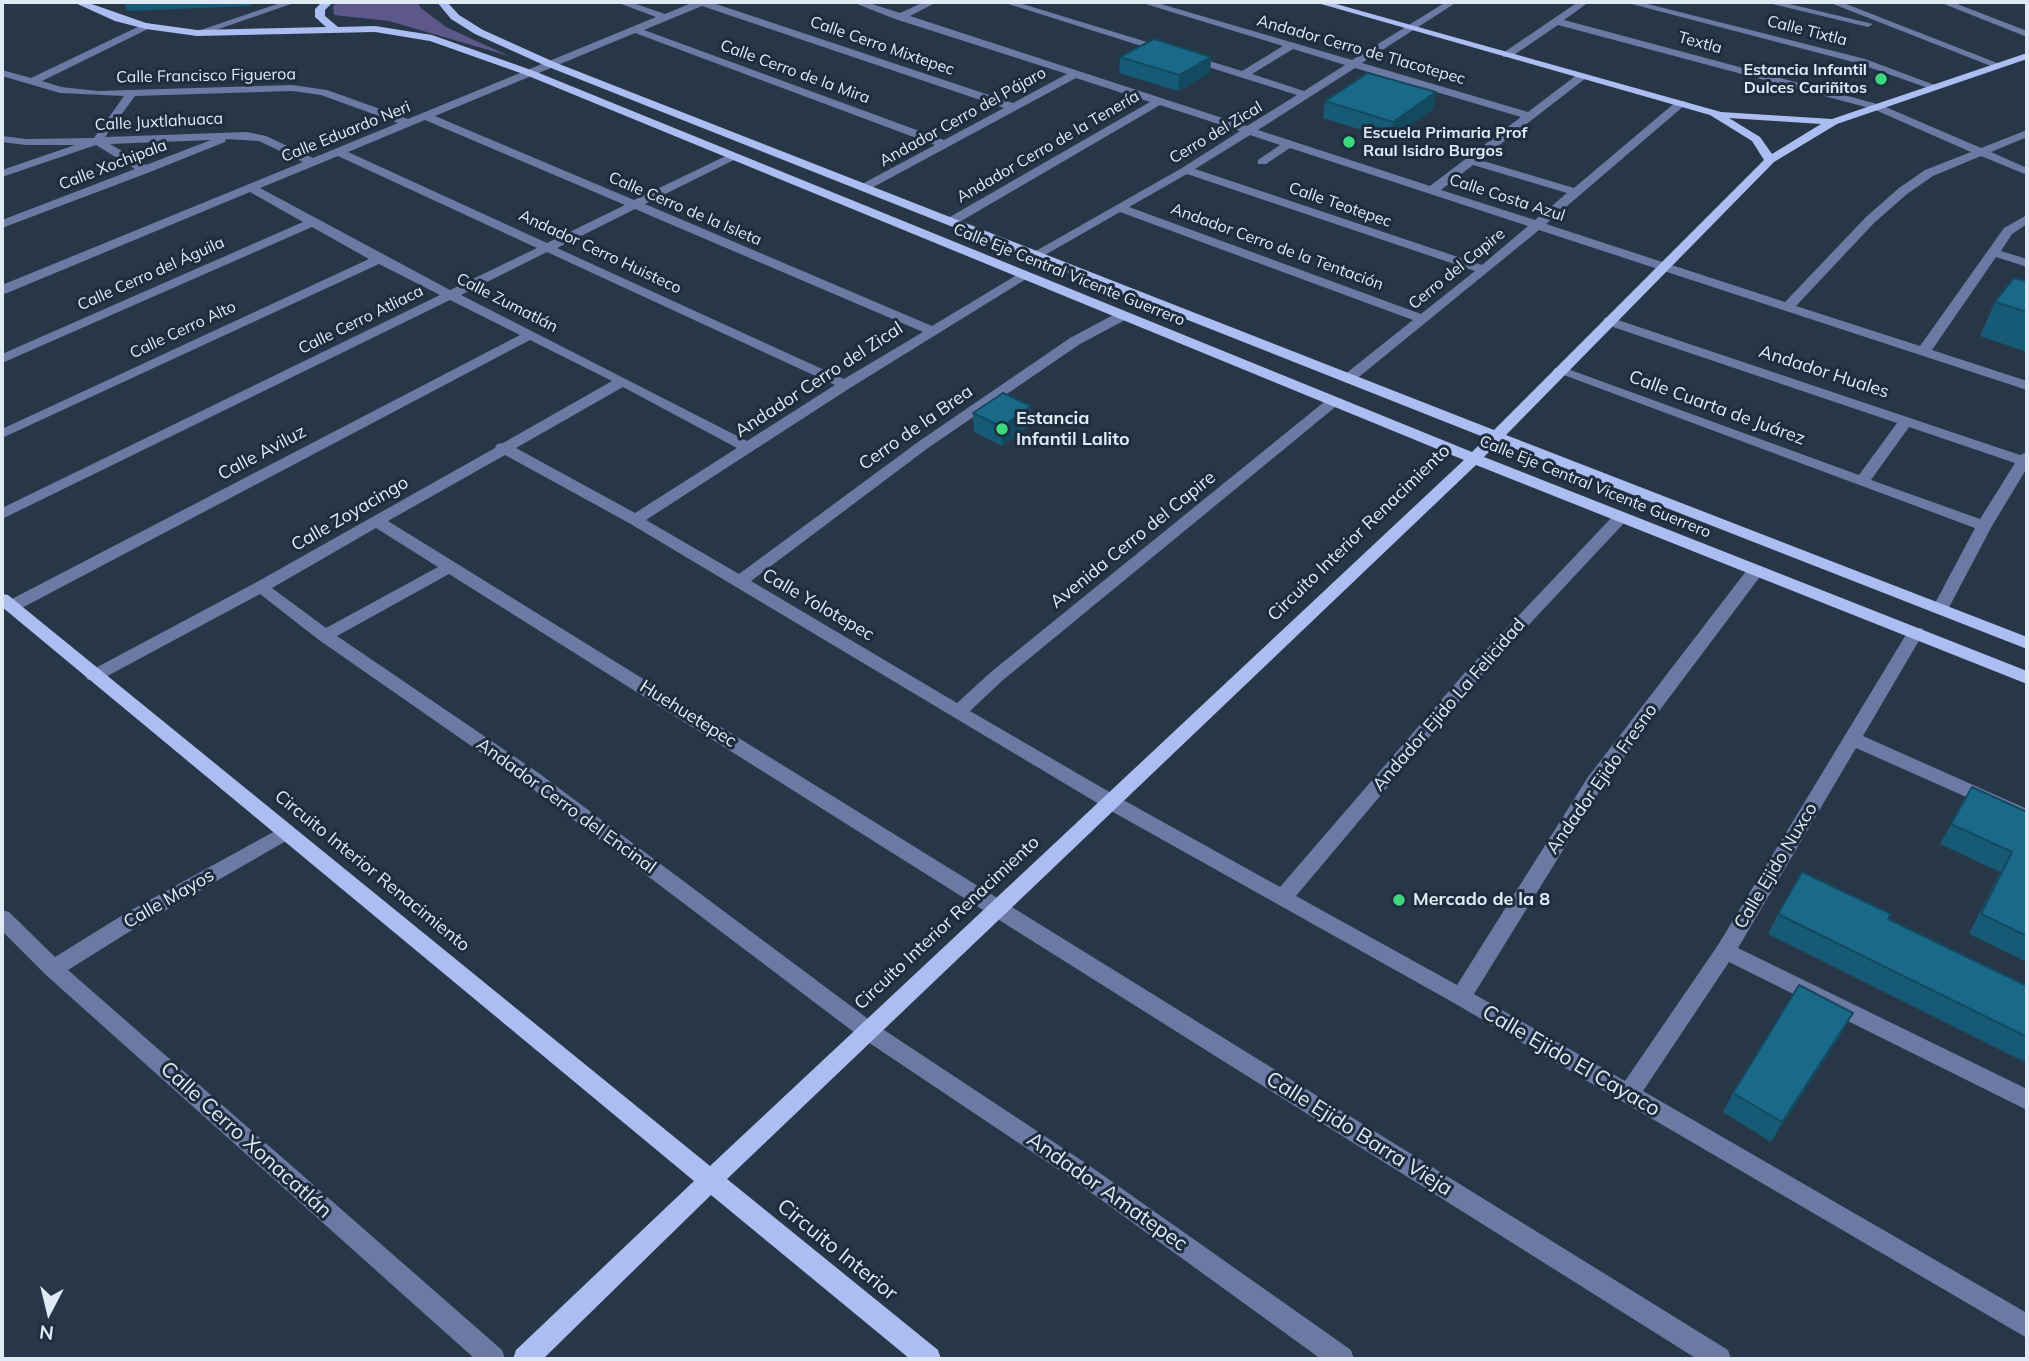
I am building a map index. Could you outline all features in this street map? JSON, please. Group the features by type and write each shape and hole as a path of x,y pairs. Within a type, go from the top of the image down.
{"main road":[{"name":"Calle Eje Central Vicente Guerrero","path":"78,2 119,19 146,26 197,33 375,29 432,38 530,73 1620,518 1916,632 2027,678"},
{"path":"328,2 320,9 320,17 334,29"},
{"name":"Calle Eje Central Vicente Guerrero","path":"442,2 455,17 479,32 550,64 952,221 1033,256 2027,643"},
{"path":"1328,3 1411,29 1714,113 1833,122 2027,56"},
{"path":"1714,113 1756,139 1770,160"},
{"name":"Circuito Interior Renacimiento","path":"524,1359 867,1030 1497,436 1663,265 1770,160 1833,122"},
{"name":"Circuito Interior Renacimiento","path":"7,602 712,1181"},
{"name":"Circuito Interior","path":"712,1181 929,1359"}],"street":[{"path":"197,33 292,2"},
{"path":"621,2 665,17"},
{"name":"Calle Eduardo Neri","path":"2,290 701,2"},
{"name":"Calle Cerro Mixtepec","path":"701,2 1013,107"},
{"name":"Calle Costa Azul","path":"857,2 2027,386"},
{"path":"899,17 932,2"},
{"path":"1007,2 1307,95"},
{"name":"Andador Cerro de Tlacotepec","path":"1143,2 1529,116"},
{"path":"1434,2 1449,3"},
{"path":"1507,55 1584,2"},
{"name":"Calle Tixtla","path":"1629,2 1861,61 1935,87"},
{"path":"1769,2 1845,20 1896,28"},
{"path":"1833,2 2000,66"},
{"path":"1944,2 2027,34"},
{"name":"Cerro del Zical","path":"1033,256 1186,170 1449,3"},
{"name":"Textla","path":"1555,21 1877,107 2027,172"},
{"path":"30,83 146,26"},
{"name":"Calle Cerro de la Mira","path":"633,29 946,145"},
{"path":"1243,75 1291,46"},
{"name":"Calle Francisco Figueroa","path":"2,73 60,90 131,94 292,88 334,95 409,123"},
{"name":"Andador Cerro del Pájaro","path":"866,187 1075,74"},
{"path":"1433,190 1582,76"},
{"path":"2,174 97,141 131,94"},
{"name":"Andador Cerro de la Tenería","path":"952,221 1159,101"},
{"name":"Cerro del Capire","path":"1349,378 1484,270 1681,103"},
{"name":"Calle Cerro de la Isleta","path":"426,116 932,331"},
{"path":"1789,306 1870,220 1903,191 1929,173 2027,133"},
{"name":"Calle Juxtlahuaca","path":"2,139 26,142 97,141 234,135 262,138 313,162"},
{"name":"Calle Xochipala","path":"2,224 234,135"},
{"path":"97,141 146,170"},
{"path":"1262,162 1290,144"},
{"name":"Andador Cerro Huisteco","path":"340,152 845,385"},
{"name":"Calle Cerro Atliaca","path":"2,514 734,156"},
{"path":"1472,161 1575,192"},
{"path":"2,163 19,168"},
{"name":"Calle Teotepec","path":"1186,170 1484,270"},
{"name":"Calle Zumatlán","path":"251,188 315,221 379,259 531,334 749,448"},
{"name":"Andador Cerro de la Tentación","path":"1119,208 1423,319"},
{"path":"1924,351 2008,231 2027,219"},
{"name":"Calle Cerro del Águila","path":"2,359 315,221"},
{"path":"1992,253 2027,263"},
{"name":"Calle Cerro Alto","path":"2,434 379,259"},
{"name":"Andador Cerro del Zical","path":"635,520 845,385 1025,276"},
{"name":"Cerro de la Brea","path":"738,582 923,445 1075,341 1122,316"},
{"name":"Andador Huales","path":"1609,321 2026,459"},
{"name":"Calle Aviluz","path":"7,602 531,334"},
{"name":"Calle Cuarta de Juárez","path":"1560,371 1984,526"},
{"name":"Calle Zoyacingo","path":"94,676 261,587 502,447 623,381"},
{"name":"Avenida Cerro del Capire","path":"959,711 997,676 1334,401"},
{"path":"1862,482 1908,420"},
{"name":"Calle Yolotepec","path":"502,447 635,520 1111,802"},
{"path":"1940,609 1984,526 2026,459"},
{"name":"Andador Ejido La Felicidad","path":"1283,897 1474,673 1620,518"},
{"name":"Huehuetepec","path":"376,521 999,908"},
{"path":"325,636 451,566"},
{"name":"Andador Ejido Fresno","path":"1461,997 1595,782 1756,570"},
{"name":"Andador Cerro del Encinal","path":"261,587 325,636 533,779 867,1030"},
{"name":"Calle Ejido Nuxco","path":"1628,1095 1726,951 1916,632"},
{"path":"1852,740 2027,817"},
{"name":"Calle Ejido El Cayaco","path":"1111,802 1461,997 2027,1326"},
{"name":"Calle Mayos","path":"53,969 122,925 286,832"},
{"name":"Calle Ejido Barra Vieja","path":"999,908 1719,1359"},
{"name":"Calle Cerro Xonacatlán","path":"2,918 53,969 493,1359"},
{"path":"1726,951 2027,1100"},
{"name":"Andador Amatepec","path":"867,1030 1079,1171 1342,1359"}],"shaded area":[{"path":"338,2 417,2 446,27 509,56 389,21 334,15 333,6"}],"building":[{"path":"1154,39 1211,57 1179,75 1120,57"},
{"path":"1368,73 1436,92 1393,122 1325,101"},
{"path":"2014,278 2027,282 2027,312 1995,302"},
{"path":"1003,393 1031,406 1002,427 973,413"},
{"path":"1972,787 2027,812 2027,936 1981,914 2012,852 1951,824"},
{"path":"1802,872 1891,914 1888,919 2027,986 2027,1037 1778,914"},
{"path":"1799,985 1853,1013 1782,1122 1733,1093"}],"place":[{"name":"Estancia Infantil Dulces Cariñitos","path":"1881,79"},
{"name":"Escuela Primaria Prof Raul Isidro Burgos","path":"1349,142"},
{"name":"Estancia Infantil Lalito","path":"1002,429"},
{"name":"Mercado de la 8","path":"1399,900"}]}
